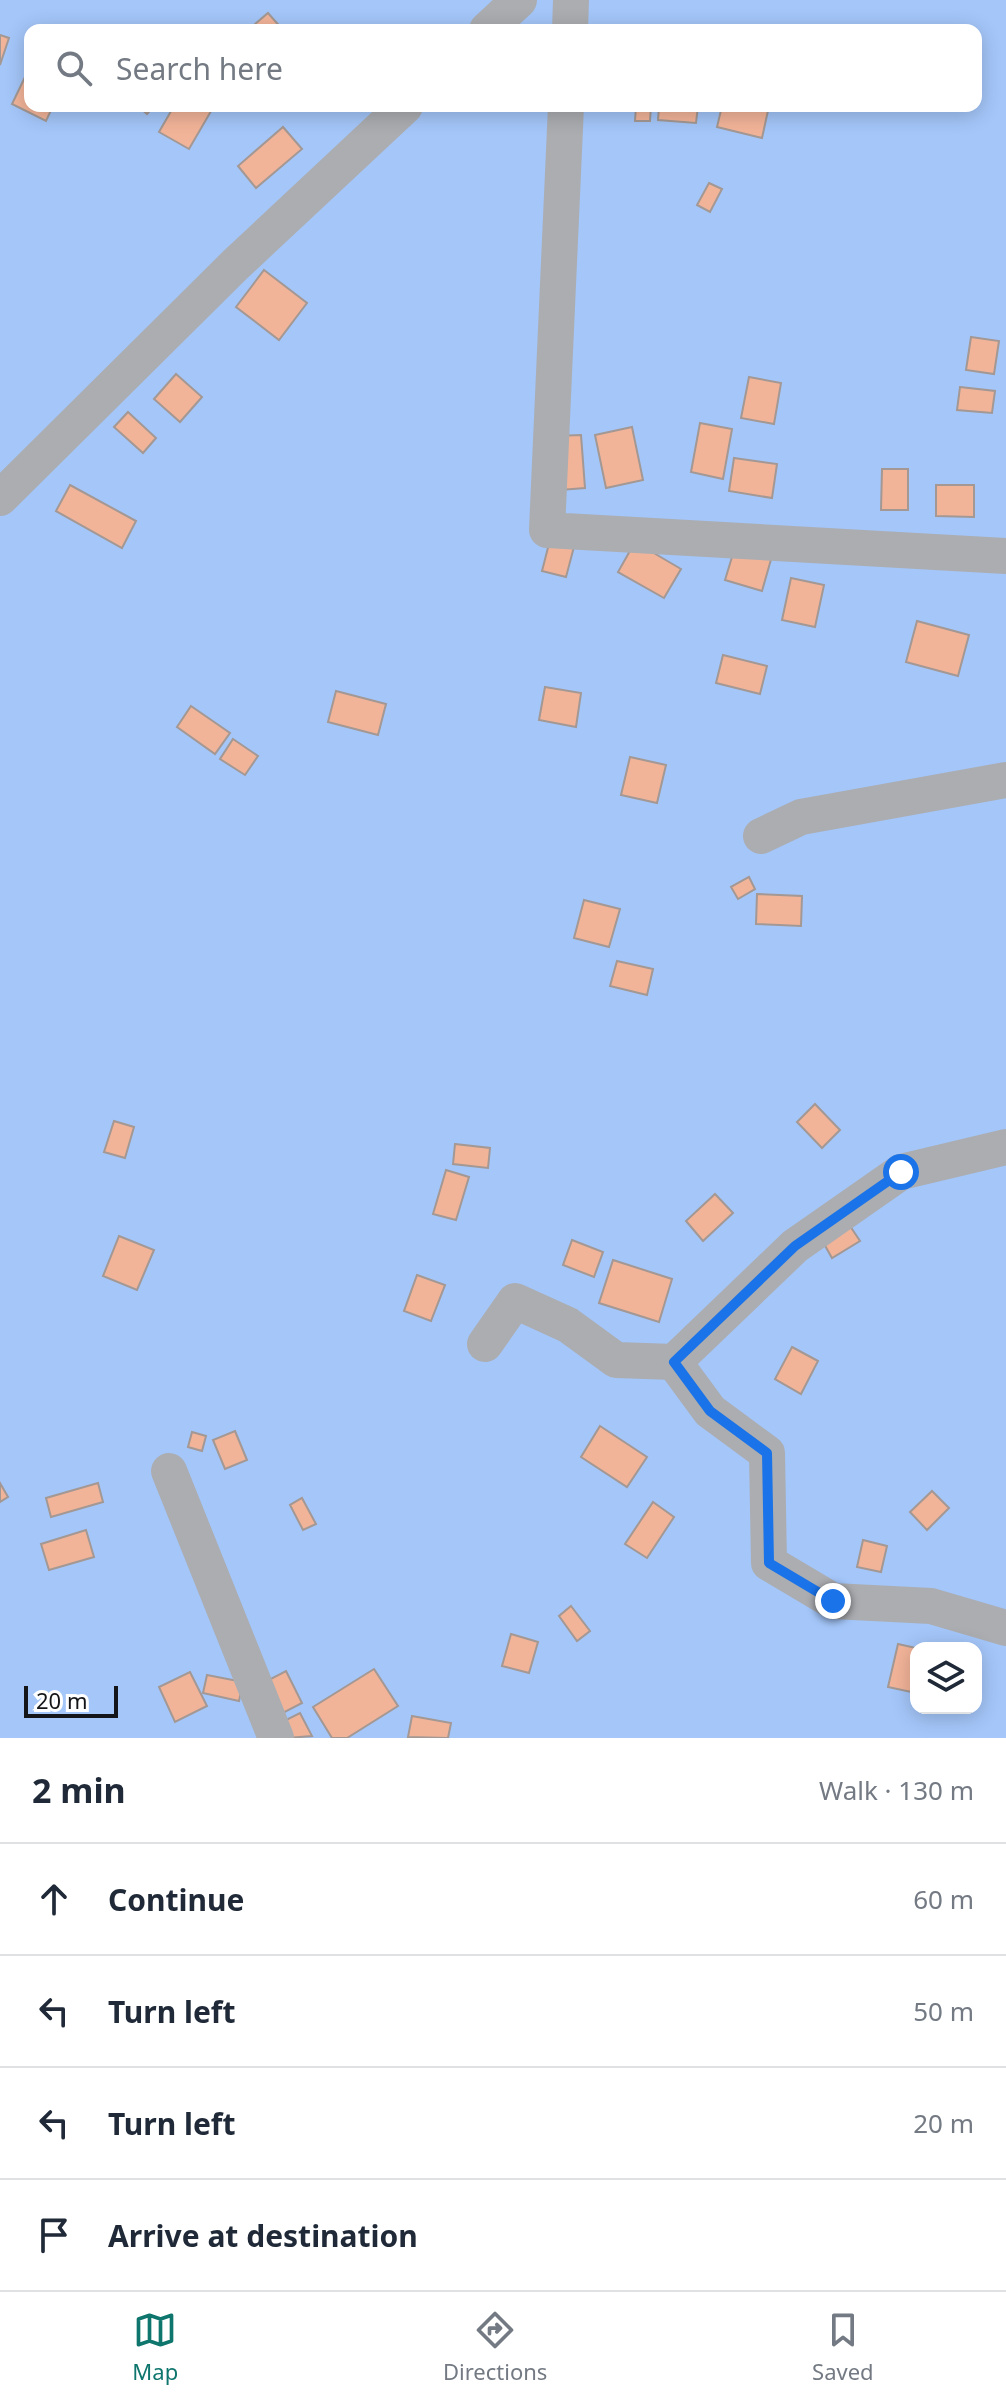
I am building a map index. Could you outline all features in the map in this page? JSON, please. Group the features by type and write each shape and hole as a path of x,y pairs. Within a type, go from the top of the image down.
{"street":[{"path":"493,24 519,0"},
{"path":"570,24 571,0"},
{"path":"0,498 235,265 399,112"},
{"path":"566,112 547,530 1006,556"},
{"path":"761,836 801,817 1006,780"},
{"path":"485,1344 515,1301 568,1325 616,1360 674,1362 795,1246 901,1172 1006,1147"},
{"path":"674,1362 710,1411 767,1453 769,1563 833,1601 931,1606 1006,1628"},
{"path":"169,1471 276,1738"}],"shaded area":[{"path":"0,0 1006,0 1006,1738 0,1738"}],"building":[{"path":"268,13 278,24 255,24"},
{"path":"0,35 9,38 0,65"},
{"path":"24,79 24,110 12,104"},
{"path":"28,112 50,112 46,121"},
{"path":"171,112 211,112 189,149 159,132"},
{"path":"636,112 651,112 650,121 635,121"},
{"path":"659,112 697,112 696,123 658,120"},
{"path":"721,112 768,112 762,138 717,127"},
{"path":"283,127 302,149 256,188 238,166"},
{"path":"709,183 722,189 710,212 697,205"},
{"path":"264,270 307,303 279,340 236,307"},
{"path":"971,337 999,341 994,374 966,370"},
{"path":"176,374 202,397 180,422 154,399"},
{"path":"749,377 781,383 774,424 741,418"},
{"path":"960,387 995,391 992,413 957,410"},
{"path":"128,412 156,438 143,453 114,427"},
{"path":"700,423 732,429 723,479 691,472"},
{"path":"632,427 643,480 606,488 595,435"},
{"path":"581,435 585,488 560,490 556,436"},
{"path":"734,458 777,464 772,498 729,491"},
{"path":"882,469 908,469 908,510 881,510"},
{"path":"70,485 136,521 122,548 56,511"},
{"path":"936,485 974,485 974,517 936,516"},
{"path":"551,536 575,543 566,577 542,571"},
{"path":"635,542 681,569 664,598 618,572"},
{"path":"736,544 772,556 762,591 725,580"},
{"path":"791,578 824,585 815,627 782,620"},
{"path":"917,621 969,635 958,676 906,662"},
{"path":"723,655 767,666 760,694 716,683"},
{"path":"545,687 581,693 576,727 539,720"},
{"path":"336,691 386,704 378,735 328,722"},
{"path":"191,706 230,733 215,754 177,727"},
{"path":"233,739 258,756 245,775 220,759"},
{"path":"630,757 666,765 657,803 621,795"},
{"path":"749,877 755,889 738,899 731,887"},
{"path":"757,894 802,896 801,926 756,924"},
{"path":"584,900 620,909 609,947 574,938"},
{"path":"617,961 653,969 647,995 610,986"},
{"path":"815,1104 840,1130 822,1148 797,1122"},
{"path":"114,1121 134,1127 125,1158 104,1152"},
{"path":"455,1144 490,1148 488,1168 453,1164"},
{"path":"446,1170 469,1177 456,1220 433,1214"},
{"path":"715,1194 733,1213 703,1241 686,1221"},
{"path":"850,1226 860,1241 832,1258 823,1242"},
{"path":"119,1236 154,1250 137,1290 103,1276"},
{"path":"572,1240 603,1252 594,1277 563,1265"},
{"path":"613,1260 672,1279 659,1322 599,1303"},
{"path":"417,1275 445,1285 431,1321 404,1311"},
{"path":"792,1347 818,1361 801,1394 775,1379"},
{"path":"600,1426 647,1457 627,1487 581,1457"},
{"path":"235,1431 247,1460 225,1469 213,1440"},
{"path":"192,1432 206,1436 202,1451 188,1447"},
{"path":"0,1483 8,1497 0,1502"},
{"path":"98,1483 103,1502 51,1517 46,1498"},
{"path":"932,1491 949,1508 927,1530 910,1512"},
{"path":"302,1498 316,1524 303,1530 290,1505"},
{"path":"653,1502 674,1517 647,1558 625,1544"},
{"path":"86,1530 94,1557 49,1570 41,1544"},
{"path":"863,1540 887,1546 881,1572 857,1567"},
{"path":"571,1606 590,1631 577,1641 559,1616"},
{"path":"511,1634 538,1642 529,1673 502,1666"},
{"path":"898,1644 910,1647 910,1692 888,1687"},
{"path":"374,1669 398,1706 347,1738 332,1738 313,1707"},
{"path":"286,1671 302,1703 277,1716 261,1684"},
{"path":"190,1672 207,1706 175,1722 159,1687"},
{"path":"207,1675 243,1682 239,1701 203,1693"},
{"path":"300,1713 312,1736 287,1738 280,1723"},
{"path":"412,1716 451,1723 448,1738 408,1737"}],"route":[{"path":"833,1601 769,1563 767,1453 710,1411 674,1362 795,1246 901,1172"}]}
